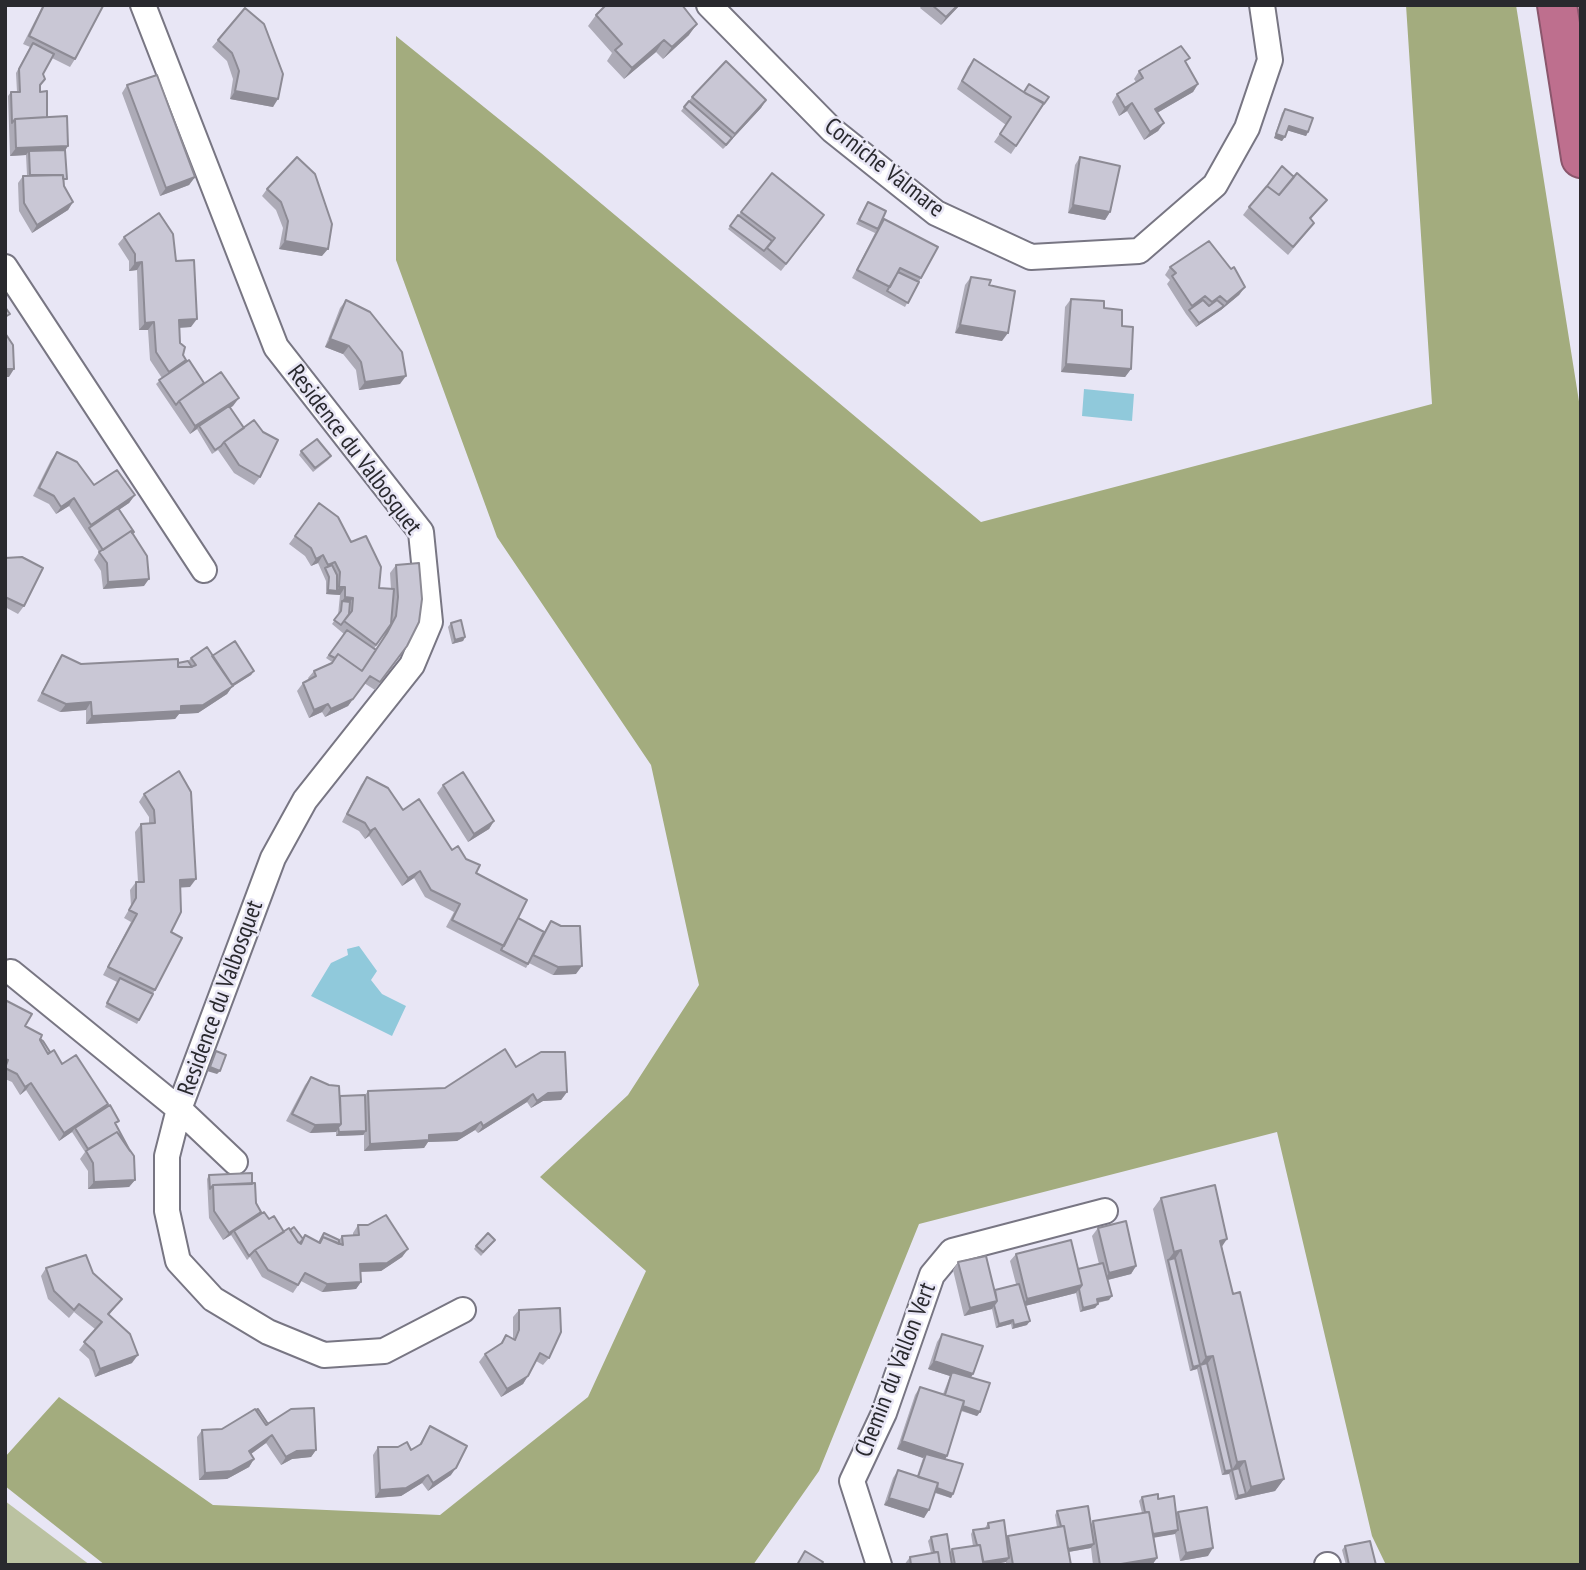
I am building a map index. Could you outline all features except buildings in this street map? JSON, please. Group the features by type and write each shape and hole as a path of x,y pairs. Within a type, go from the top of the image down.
{"highway":[{"path":"1557,5 1581,158"}],"street":[{"name":"Residence du Valbosquet","path":"143,5 276,347 421,532 430,622 412,665 305,800 273,858 179,1109 167,1156 167,1211 178,1261 213,1299 268,1332 324,1355 384,1351 463,1310"},
{"name":"Corniche Valmare","path":"709,5 832,130 936,214 1031,257 1139,251 1215,185 1247,128 1270,60 1262,5"},
{"path":"5,267 204,570"},
{"name":"Residence du Valbosquet","path":"11,972 179,1109 235,1162"},
{"name":"Chemin du Vallon Vert","path":"879,1565 852,1481 884,1413 932,1275 952,1251 1105,1211"}],"green space":[{"path":"1406,5 1516,5 1581,414 1581,1565 1386,1565 1372,1536 1277,1132 919,1224 819,1471 753,1565 105,1565 5,1486 5,1457 59,1397 213,1505 440,1515 588,1397 646,1271 540,1177 628,1095 699,985 651,765 497,537 396,260 396,36 541,153 981,522 1432,404"},
{"path":"5,1501 90,1565 5,1565"}],"water":[{"path":"1084,389 1134,394 1132,421 1082,416"},
{"path":"359,946 377,971 371,980 382,994 406,1006 392,1036 311,996 331,963 348,955 347,949"}]}
